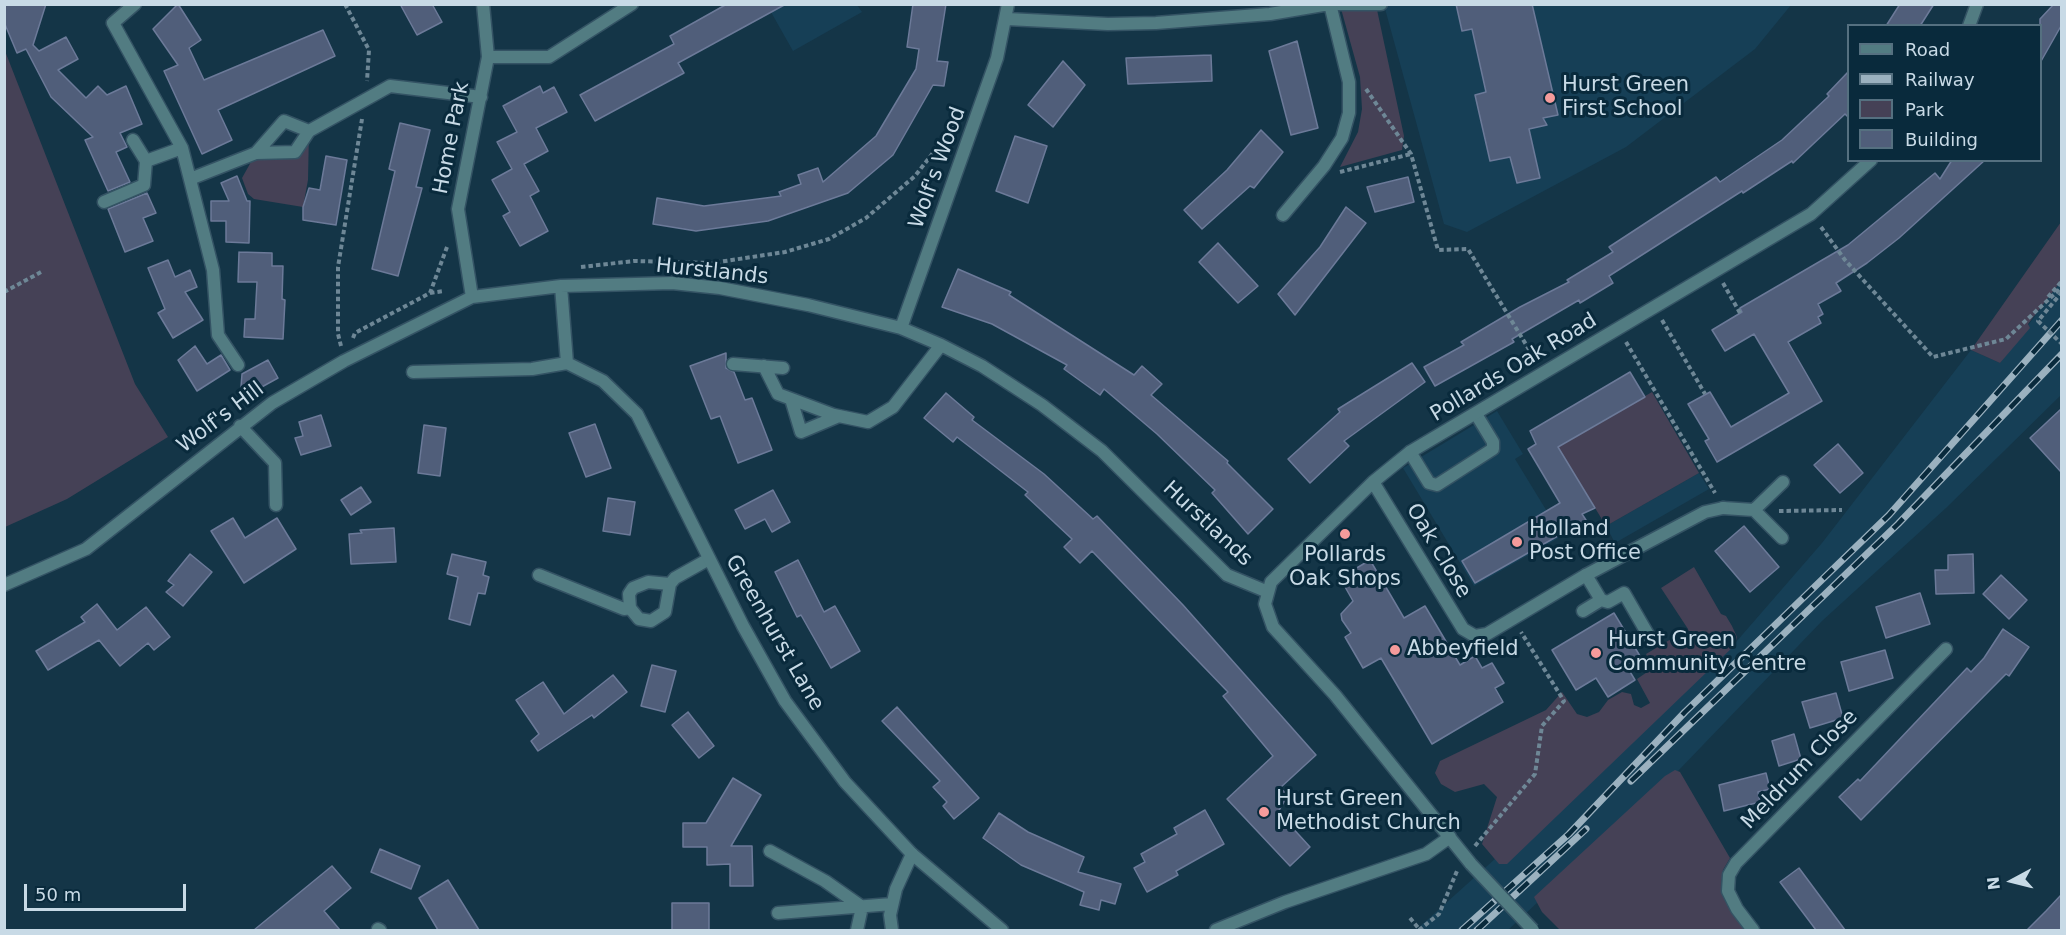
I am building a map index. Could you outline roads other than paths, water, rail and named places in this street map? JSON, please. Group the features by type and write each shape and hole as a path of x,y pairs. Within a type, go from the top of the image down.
{"street":[{"path":"135,4 113,23 182,148 213,270 218,335 238,365"},
{"name":"Home Park","path":"472,292 459,216 488,57 483,4"},
{"name":"Home Park","path":"488,57 549,57 632,4"},
{"name":"Wolf's Wood","path":"902,328 975,124 1007,19 1008,4"},
{"path":"1007,19 1108,24 1156,23 1270,14 1331,4 1381,4"},
{"path":"1283,215 1324,166 1342,138 1349,113 1349,82 1331,4"},
{"path":"1970,24 1977,4"},
{"path":"190,179 256,153 295,152 309,131 390,86 481,97"},
{"path":"256,153 284,121 309,131"},
{"path":"104,202 144,185 146,161 133,140"},
{"path":"146,161 182,148"},
{"name":"Pollards Oak Road","path":"1268,592 1278,573 1373,482 1410,452 1811,214 1869,162"},
{"name":"Hurstlands","path":"472,292 561,286 672,283 720,288 808,304 902,328 982,366 1042,405 1102,451 1227,574 1268,592"},
{"path":"413,372 532,369 567,363 561,286"},
{"name":"Wolf's Hill","path":"4,585 86,549 272,403 472,292"},
{"path":"764,366 778,394 839,416 868,422 893,407 941,345"},
{"name":"Greenhurst Lane","path":"567,363 603,381 637,414 743,626 785,700 844,782 912,854 1002,930"},
{"path":"733,364 783,368"},
{"path":"791,399 801,432 839,416"},
{"path":"1410,452 1429,483 1437,485 1493,449 1493,442 1476,414"},
{"path":"240,426 275,463 276,505"},
{"name":"Oak Close","path":"1373,482 1463,629 1475,636 1487,634 1586,575"},
{"path":"1754,510 1783,482"},
{"path":"1650,638 1624,593 1608,602 1601,600 1586,575 1705,512 1723,508 1754,510 1782,538"},
{"path":"670,584 648,582 633,588 629,594 630,608 634,615 645,621 658,618 668,604 670,584 684,571 709,559"},
{"path":"539,575 624,609 630,608"},
{"path":"1268,592 1265,604 1273,627 1335,695 1468,860 1533,930"},
{"path":"1583,611 1601,600"},
{"name":"Meldrum Close","path":"1754,930 1737,909 1728,891 1729,875 1736,863 1946,648"},
{"path":"1216,930 1285,902 1426,854 1450,837"},
{"path":"770,851 825,881 862,907"},
{"path":"891,930 892,904 912,854"},
{"path":"778,913 892,904"},
{"path":"857,930 862,907"}],"railway":[{"path":"1462,930 1569,834 1685,712 1889,515 2062,320"},
{"path":"1631,781 1898,524 2062,354"},
{"path":"1477,930 1586,829"}],"place":[{"name":"Hurst Green First School","path":"1550,98"},
{"name":"Pollards Oak Shops","path":"1345,534"},
{"name":"Holland Post Office","path":"1517,542"},
{"name":"Abbeyfield","path":"1395,650"},
{"name":"Hurst Green Community Centre","path":"1596,653"},
{"name":"Hurst Green Methodist Church","path":"1264,812"}]}
